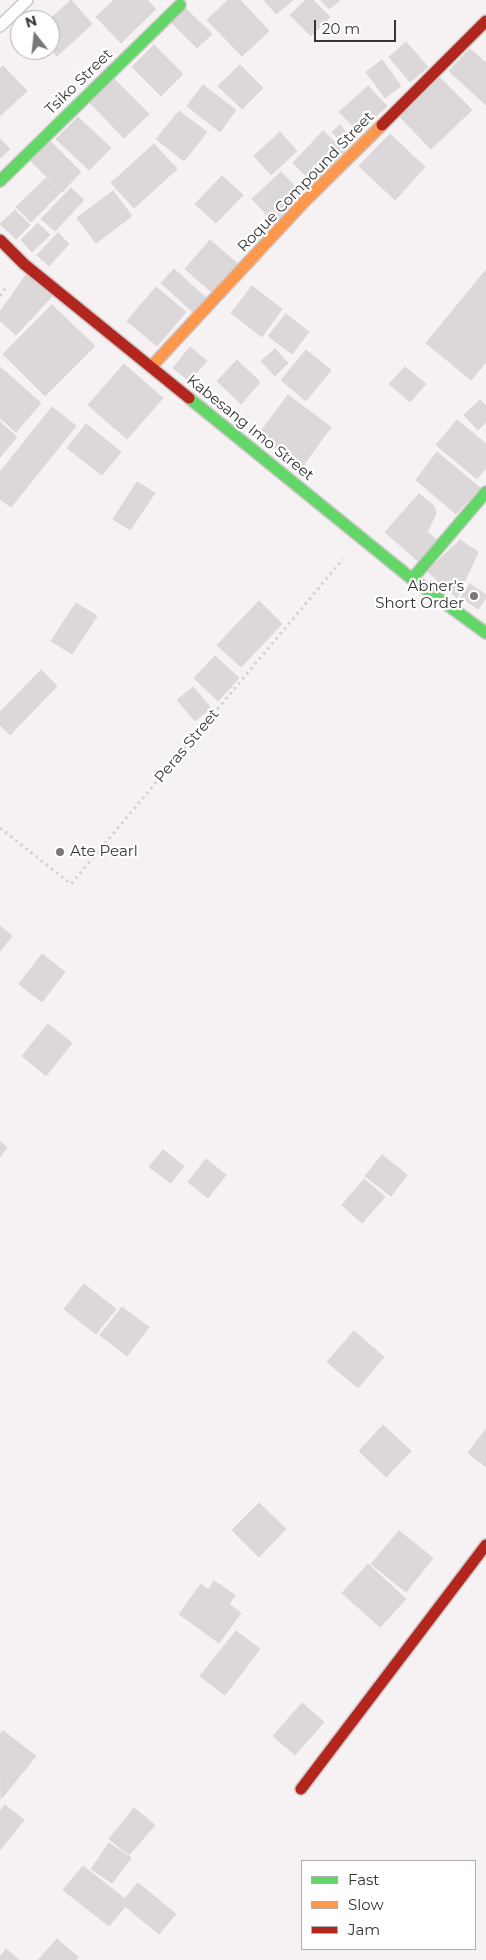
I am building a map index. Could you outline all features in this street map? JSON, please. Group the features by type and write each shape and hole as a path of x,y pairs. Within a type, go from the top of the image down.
{"street":[{"name":"Tsiko Street","path":"0,181 180,5"},
{"name":"Roque Compound Street","path":"151,368 306,201 486,21"},
{"name":"Kabesang Imo Street","path":"0,240 24,264 361,538 412,579 486,633"},
{"path":"412,579 486,492"},
{"path":"301,1789 486,1545"}],"lane":[{"path":"0,26 27,0"}],"path":[{"name":"Peras Street","path":"0,828 71,884 361,538"}],"building":[{"path":"71,0 92,24 60,53 60,10"},
{"path":"114,0 147,0 156,9 121,43 96,17"},
{"path":"228,0 240,0 269,31 242,56 207,20"},
{"path":"264,0 293,0 276,14"},
{"path":"306,0 313,0 330,17 311,36 290,15"},
{"path":"321,0 340,0 329,9"},
{"path":"184,7 212,34 197,48 170,21"},
{"path":"406,42 428,67 410,82 389,57"},
{"path":"154,45 183,74 161,96 132,67"},
{"path":"470,49 486,63 486,105 449,71"},
{"path":"382,60 401,86 385,98 366,72"},
{"path":"240,65 263,88 242,109 218,86"},
{"path":"3,66 27,91 0,116 0,69"},
{"path":"113,78 149,114 124,138 89,102"},
{"path":"440,78 472,110 431,149 400,117"},
{"path":"203,85 236,110 220,132 187,106"},
{"path":"368,86 387,106 359,132 339,112"},
{"path":"179,111 207,132 184,161 156,139"},
{"path":"78,117 111,148 89,170 56,139"},
{"path":"340,125 352,140 345,147 332,132"},
{"path":"323,131 348,154 317,186 293,163"},
{"path":"280,132 297,151 271,175 254,156"},
{"path":"390,134 425,167 395,200 359,166"},
{"path":"0,139 10,149 0,158"},
{"path":"49,140 81,172 62,192 29,159"},
{"path":"154,144 177,169 134,208 111,183"},
{"path":"281,172 303,195 274,222 252,199"},
{"path":"222,176 243,195 216,223 195,204"},
{"path":"46,178 61,192 31,222 16,207"},
{"path":"71,188 84,200 55,231 41,219"},
{"path":"113,191 132,216 96,243 77,218"},
{"path":"15,210 30,225 16,239 0,224"},
{"path":"38,223 50,235 32,252 21,240"},
{"path":"58,233 69,244 49,266 37,255"},
{"path":"210,240 239,265 214,294 185,269"},
{"path":"174,269 206,298 193,312 161,283"},
{"path":"486,270 486,362 471,380 426,343"},
{"path":"28,272 53,295 16,335 0,321 0,312"},
{"path":"252,286 282,309 262,337 231,313"},
{"path":"156,287 186,312 157,346 127,321"},
{"path":"52,305 95,346 45,396 3,354"},
{"path":"286,314 309,332 292,354 268,336"},
{"path":"190,347 207,361 189,381 173,368"},
{"path":"275,349 288,363 275,376 261,361"},
{"path":"306,350 331,370 306,401 281,380"},
{"path":"237,360 260,382 241,404 217,381"},
{"path":"124,364 163,398 127,439 88,405"},
{"path":"0,367 41,403 16,432 0,418"},
{"path":"405,367 426,384 410,402 389,384"},
{"path":"288,395 331,427 302,467 258,435"},
{"path":"480,400 486,406 486,422 478,430 464,415"},
{"path":"52,407 76,426 11,507 0,499 0,472"},
{"path":"457,420 486,444 486,468 477,479 436,445"},
{"path":"0,422 17,437 0,457"},
{"path":"86,424 121,452 102,475 67,448"},
{"path":"437,452 480,488 456,514 416,480"},
{"path":"137,482 155,493 130,530 113,519"},
{"path":"419,494 434,506 436,514 427,532 438,541 419,562 385,532"},
{"path":"460,540 478,552 457,598 427,571"},
{"name":"Abner's Short Order","path":"470,584 486,595 478,609 461,597"},
{"path":"259,601 282,624 241,667 217,645"},
{"path":"76,603 97,616 72,654 51,641"},
{"path":"215,656 239,678 218,701 194,678"},
{"path":"41,670 57,686 10,735 0,725 0,712"},
{"path":"193,687 211,708 195,721 177,700"},
{"path":"0,926 12,936 0,951"},
{"path":"42,954 65,972 42,1002 19,984"},
{"path":"48,1024 72,1043 46,1076 22,1056"},
{"path":"0,1142 7,1147 0,1157"},
{"path":"163,1150 184,1166 171,1183 149,1167"},
{"path":"382,1155 407,1175 391,1196 365,1176"},
{"path":"206,1159 226,1175 208,1198 188,1182"},
{"path":"364,1179 385,1197 362,1223 342,1205"},
{"path":"84,1284 116,1309 96,1334 64,1309"},
{"path":"122,1307 149,1327 127,1356 100,1335"},
{"path":"354,1331 384,1357 358,1388 327,1362"},
{"path":"383,1425 411,1451 386,1477 359,1451"},
{"path":"486,1429 486,1467 468,1453"},
{"path":"259,1503 286,1529 259,1557 232,1530"},
{"path":"399,1531 433,1558 406,1592 371,1564"},
{"path":"368,1564 406,1599 380,1627 342,1593"},
{"path":"214,1581 235,1595 229,1604 241,1613 219,1643 179,1614 201,1584 208,1590"},
{"path":"236,1631 260,1649 225,1695 200,1676"},
{"path":"302,1703 324,1722 295,1755 273,1736"},
{"path":"3,1731 36,1756 1,1799 0,1735"},
{"path":"5,1805 24,1820 0,1850 0,1811"},
{"path":"134,1808 155,1825 129,1855 109,1839"},
{"path":"109,1843 131,1858 112,1883 91,1869"},
{"path":"83,1866 124,1898 120,1903 125,1907 109,1926 63,1890"},
{"path":"138,1883 176,1914 159,1934 121,1903"},
{"path":"57,1939 78,1957 76,1960 38,1960"},
{"path":"6,1949 19,1960 0,1960"}],"traffic: fast":[{"path":"0,181 180,5"},
{"path":"189,398 412,579 486,633"},
{"path":"412,579 486,492"}],"traffic: slow":[{"path":"151,367 305,201 382,125"}],"traffic: jam":[{"path":"382,125 486,21"},
{"path":"0,240 24,264 189,398"},
{"path":"301,1789 486,1545"}],"place":[{"name":"Abner's Short Order","path":"474,596"},
{"name":"Ate Pearl","path":"60,852"}]}
